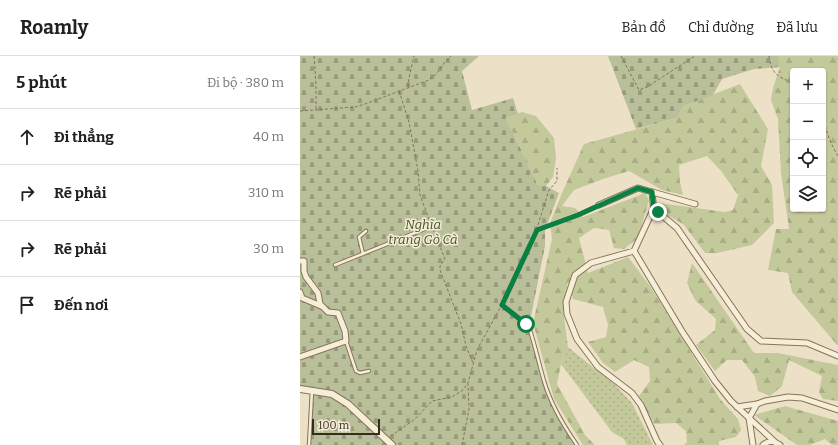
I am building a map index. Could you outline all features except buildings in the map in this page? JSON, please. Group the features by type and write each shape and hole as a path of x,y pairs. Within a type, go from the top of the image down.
{"street":[{"path":"599,205 638,188 695,204"},
{"path":"652,192 654,212"},
{"path":"634,251 648,218 652,212 654,212"},
{"path":"654,212 658,212 677,228 747,329 761,341 807,343 838,356"},
{"path":"634,251 683,333 723,391 737,407 778,443"},
{"path":"634,251 591,263 575,274 566,302 567,314 577,339 598,367 632,393 640,405 660,445"},
{"path":"300,261 304,261 304,274 318,293 318,301 321,306"},
{"path":"300,292 302,298 321,306 328,312 338,313 345,331 346,340 300,357"},
{"path":"300,389 332,394 343,401 392,445"},
{"path":"737,407 788,397 802,398 838,410"},
{"path":"753,445 749,418 757,404"},
{"path":"763,445 767,442 778,443"}],"lane":[{"path":"537,230 578,215 599,205"},
{"path":"335,265 432,226"},
{"path":"363,254 359,237 366,231"},
{"path":"502,305 529,327 544,382 552,402 562,424 577,445"},
{"path":"346,340 356,371 360,373 369,371"},
{"path":"310,445 312,390"}],"path":[{"path":"314,56 316,109"},
{"path":"408,88 414,56"},
{"path":"300,111 354,107 365,104 432,78 445,60 451,56"},
{"path":"621,56 639,90 647,87 695,56"},
{"path":"769,56 770,66 774,73 777,76 790,82"},
{"path":"824,104 823,116 829,139 838,156"},
{"path":"386,440 415,419 432,401 452,397 463,390 468,382 477,350 502,305 537,230 549,190 557,181 557,168"},
{"path":"462,445 469,409 468,382"}],"green space":[{"name":"Nghĩa trang Gò Cà","path":"300,56 479,56 462,71 472,110 513,98 518,114 506,118 538,186 546,186 559,193 545,230 545,246 529,326 552,399 563,426 575,445 307,445 310,393 300,392"},
{"path":"608,56 778,56 780,67 754,69 722,79 713,95 683,106 677,118 636,129"},
{"path":"778,56 838,56 838,346 792,292 788,273 768,270 776,229 789,229 781,173 778,119 771,100 773,88 780,67"},
{"path":"740,84 768,129 761,166 772,185 774,223 752,245 717,253 705,253 684,225 668,215 659,203 725,212 733,210 738,195 721,171 707,156 679,165 680,182 683,195 662,190 629,171 574,190 562,206 575,208 583,217 645,193 649,200 638,238 624,249 614,248 609,230 594,228 579,238 588,273 628,257 650,286 720,399 738,419 741,430 736,437 719,441 719,445 684,445 687,442 686,431 676,423 654,424 639,396 650,381 649,367 634,360 615,372 603,363 588,342 606,337 608,325 603,307 573,299 568,281 563,310 568,347 561,364 557,384 585,435 595,445 583,445 554,399 533,323 552,239 550,223 562,193 584,144 677,118 683,106"},
{"path":"522,112 536,116 554,138 556,159 553,177 546,186 538,186 506,118"},
{"path":"692,263 754,353 778,353 838,365 838,401 823,399 819,392 822,376 789,360 782,386 770,396 758,391 755,377 742,360 727,360 715,371 696,345 715,330 716,319 695,300 687,283"},
{"path":"568,347 615,385 632,403 653,445 627,445 624,439 612,432 561,364"},
{"path":"785,406 838,421 838,445 832,445 825,439 810,445 797,445 754,415"}],"route":[{"path":"526,324 502,305 537,230 578,215 638,188 652,192 654,212 658,212"}]}
